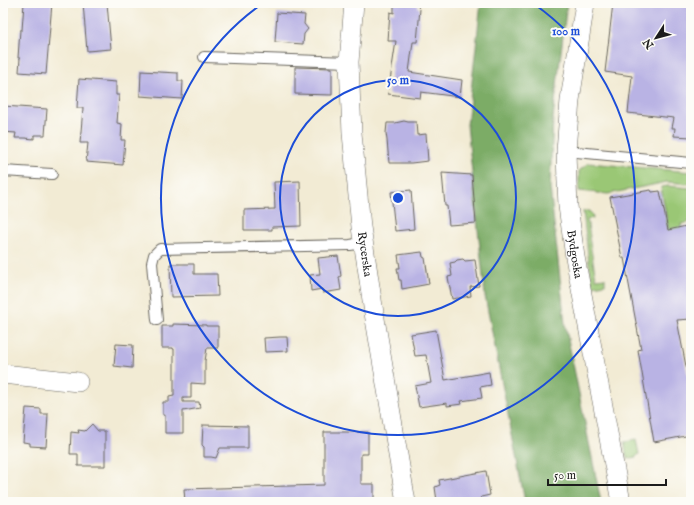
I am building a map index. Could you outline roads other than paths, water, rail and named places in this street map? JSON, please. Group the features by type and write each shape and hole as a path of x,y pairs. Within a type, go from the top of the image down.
{"street":[{"name":"Rycerska","path":"354,3 349,62 352,133 364,243 374,313 406,502"},
{"name":"Bydgoska","path":"585,3 570,100 566,152 568,206 575,257 621,502"},
{"path":"3,374 78,382"}],"lane":[{"path":"204,57 349,62"},
{"path":"566,152 691,163"},
{"path":"3,171 52,174"},
{"path":"157,320 152,263 154,255 160,249 350,245 364,243"}]}
